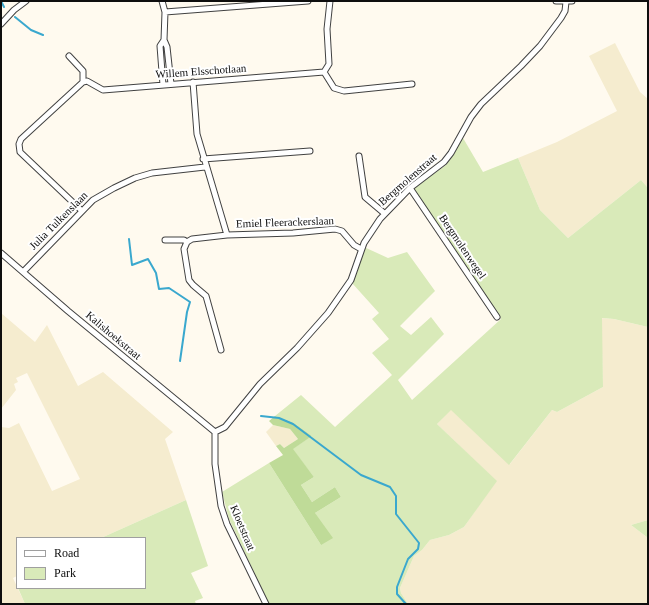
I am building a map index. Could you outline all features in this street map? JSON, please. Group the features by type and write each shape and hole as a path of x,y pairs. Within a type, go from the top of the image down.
{"street":[{"path":"1,24 14,10 26,1"},
{"path":"162,1 165,12 164,40 167,47 171,84"},
{"path":"165,12 308,1"},
{"path":"330,1 327,29 329,64 324,72 334,88 340,91 412,84"},
{"path":"556,1 569,1"},
{"name":"Bergmolenstraat","path":"215,432 225,427 260,384 297,348 338,300 350,280 361,249 384,213 410,188 444,162 451,153 471,117 481,104 535,51 561,18 569,1"},
{"path":"163,85 160,46 164,40"},
{"path":"69,56 83,71 83,82 21,139 19,144 20,152 82,211"},
{"name":"Willem Elsschotlaan","path":"83,82 87,81 103,90 324,72"},
{"name":"Emiel Fleerackerslaan","path":"193,82 197,134 205,167 227,235"},
{"path":"203,159 310,151"},
{"path":"359,156 365,197 384,213"},
{"name":"Julia Tulkenslaan","path":"23,272 93,200 135,178 152,173 205,167"},
{"name":"Bergmolenwegel","path":"410,188 497,317"},
{"name":"Emiel Fleerackerslaan","path":"165,240 184,240 187,242 192,239 227,235 335,230 342,231 354,245 361,249"},
{"path":"187,242 184,249 189,280 206,296 221,350"},
{"name":"Kalishoekstraat","path":"1,253 215,432"},
{"name":"Kloetstraat","path":"215,432 215,464 221,506 227,524 266,604"}],"shaded area":[{"path":"615,43 640,92 648,99 648,188 641,180 568,238 540,210 518,158 557,142 617,111 589,56"},
{"path":"1,313 35,342 47,325 78,386 103,372 173,432 165,439 186,500 103,537 16,537 16,576 13,578 16,589 18,589 25,604 1,604 1,427 9,428 19,423 52,491 80,479 27,373 16,378 18,382 14,384 16,390 1,409"},
{"path":"601,318 614,319 648,327 648,520 631,525 648,538 648,604 408,604 401,593 400,588 414,556 422,550 430,540 449,535 464,527 496,481 437,424 451,409 510,464 552,410 557,412 603,387"},
{"path":"273,425 290,429 298,439 284,448 280,444 276,446 266,432"}],"green space":[{"path":"463,138 483,172 518,158 540,210 568,238 641,180 648,188 648,327 614,319 602,318 603,387 557,412 552,410 509,465 451,410 437,424 497,481 464,527 449,535 430,540 422,550 414,556 400,588 401,593 408,604 269,604 229,519 222,492 269,463 321,545 315,513 341,497 335,487 312,502 301,485 314,477 292,449 312,436 294,423 275,416 301,395 335,427 392,375 372,353 389,339 372,319 379,313 352,283 364,247 388,258 407,252 435,291 400,326 411,335 431,317 444,334 398,380 412,400 501,319 413,189 446,165"},
{"path":"275,416 294,423 312,436 293,449 314,477 301,485 312,502 335,487 341,497 315,513 333,538 321,545 269,463 283,455 276,446 280,444 284,448 298,439 290,429 273,425 269,421"},
{"path":"186,500 208,566 191,573 203,598 195,601 196,604 25,604 18,589 146,589 146,537 103,537"},
{"path":"648,520 648,538 631,525"}],"waterway":[{"path":"1,1 4,7"},
{"path":"15,17 31,30 43,35"},
{"path":"129,239 132,265 148,259 156,273 159,289 169,288 190,302 187,312 180,361"},
{"path":"261,416 279,418 293,424 361,475 390,487 396,496 396,514 419,543 418,549 408,559 397,587 397,594 406,604"}]}
